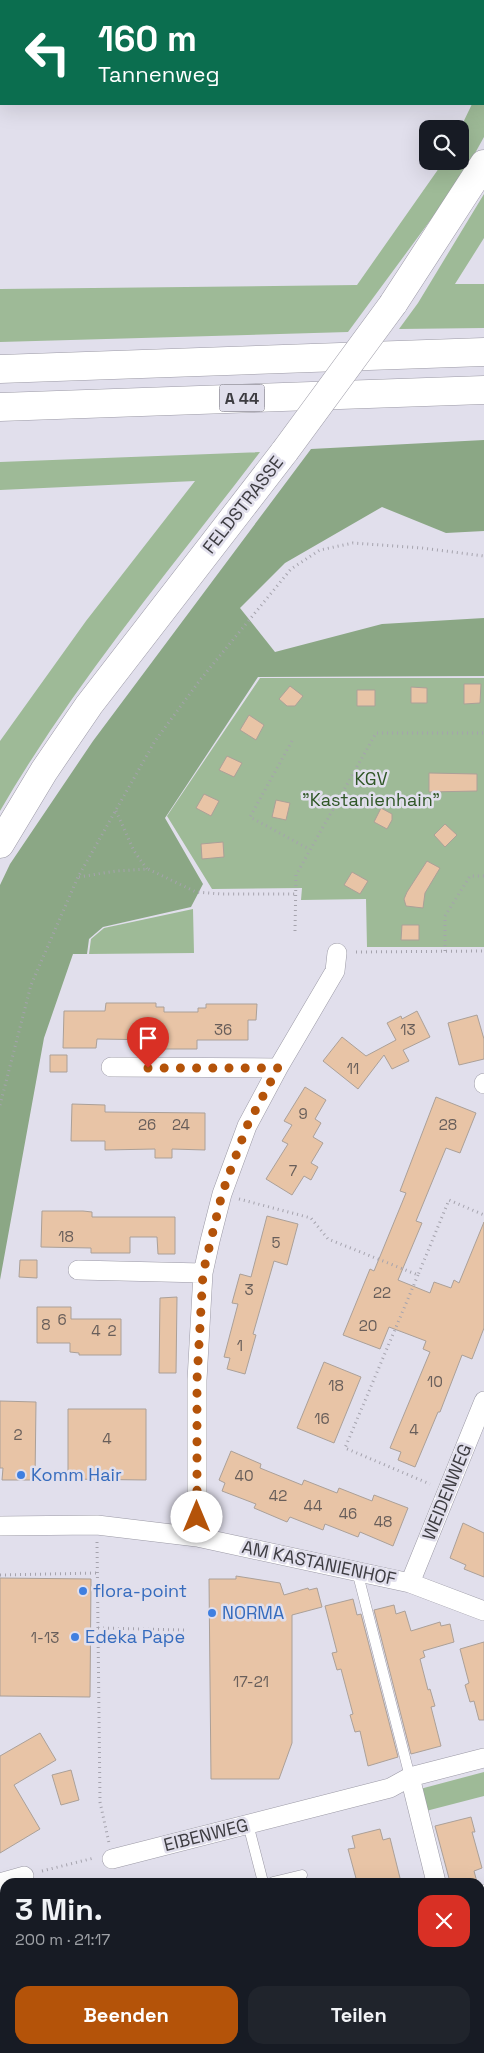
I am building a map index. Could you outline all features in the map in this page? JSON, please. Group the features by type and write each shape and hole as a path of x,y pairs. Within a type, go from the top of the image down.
{"main road":[{"name":"FELDSTRASSE","path":"0,844 44,771 89,705 285,451 392,304 484,164"},
{"name":"A 44","path":"0,369 484,352"},
{"name":"A 44","path":"0,407 484,390"}],"street":[{"path":"197,1537 197,1380 203,1273 222,1194 247,1126 278,1068 335,971 338,953"},
{"path":"111,1067 278,1068"},
{"path":"78,1270 203,1273"},
{"name":"WEIDENWEG","path":"410,1583 484,1402"},
{"name":"AM KASTANIENHOF","path":"0,1526 97,1525 197,1537 410,1583 484,1611"},
{"name":"EIBENWEG","path":"112,1859 390,1788 410,1777 484,1758"},
{"path":"410,1777 435,1878"},
{"path":"16,1878 24,1876"}],"lane":[{"path":"357,1571 410,1777"},
{"path":"248,1824 262,1878"},
{"path":"290,1878 302,1875"}],"path":[{"path":"0,1105 31,985 78,877 155,741 200,680 291,569 320,550 353,543 422,548 484,556"},
{"path":"295,931 296,875 376,733 484,733"},
{"path":"292,741 250,817 309,849"},
{"path":"116,810 134,851 148,869 196,892 295,894"},
{"path":"78,877 116,871 148,869"},
{"path":"445,951 445,916 470,876 484,876"},
{"path":"338,953 484,951"},
{"path":"222,1194 310,1218 328,1239 418,1275"},
{"path":"447,1491 345,1448 449,1200 484,1215"},
{"path":"24,1876 94,1858 112,1859 100,1802 97,1525"},
{"path":"0,1575 97,1573"},
{"path":"98,1628 184,1630"}],"green space":[{"path":"472,105 484,105 484,137 469,164 469,120 464,120"},
{"path":"438,170 466,170 348,332 0,342 0,289 357,285"},
{"path":"484,194 484,238 455,284 484,284 484,328 399,329 418,303"},
{"path":"484,440 484,531 446,533 382,507 285,563 240,608 275,652 382,624 484,618 484,676 258,677 165,818 203,884 191,907 103,927 89,939 87,954 73,954 44,1038 0,1280 0,885 10,864 93,741 311,449"},
{"path":"260,452 91,672 59,717 0,811 0,741 86,621 195,481 0,490 0,462"},
{"name":"KGV \"Kastanienhain\"","path":"260,678 484,678 484,947 367,947 366,899 301,900 302,888 212,889 167,816"},
{"path":"193,909 194,953 89,954 91,939 104,928"},
{"path":"484,1772 484,1796 426,1811 420,1789"}],"building":[{"path":"464,684 481,684 480,703 464,704"},
{"path":"290,686 303,696 295,706 287,706 279,699"},
{"path":"411,687 427,688 427,703 411,703"},
{"path":"357,690 375,690 375,706 357,706"},
{"path":"249,715 264,725 256,740 240,730"},
{"path":"227,756 242,763 234,777 219,770"},
{"path":"429,773 477,774 477,791 429,792"},
{"path":"204,794 219,801 211,816 196,808"},
{"path":"276,800 290,803 286,820 272,817"},
{"path":"381,808 392,814 392,820 387,829 374,822"},
{"path":"445,824 457,835 445,847 434,835"},
{"path":"223,842 224,857 202,859 201,844"},
{"path":"427,861 440,868 425,893 423,908 406,906 404,899 407,892"},
{"path":"352,872 368,881 360,894 344,885"},
{"path":"402,925 419,925 419,940 401,940"},
{"path":"106,1003 156,1003 156,1007 164,1007 164,1012 198,1012 198,1008 206,1008 206,1004 257,1004 256,1020 248,1020 248,1040 197,1040 197,1049 164,1049 164,1040 97,1039 96,1048 63,1048 64,1011 105,1011"},
{"path":"417,1011 430,1037 403,1050 409,1061 392,1069 384,1055 358,1089 323,1061 342,1037 366,1056 396,1040 387,1023 401,1016 402,1019"},
{"path":"477,1015 484,1039 484,1059 459,1065 448,1023"},
{"path":"50,1055 67,1055 67,1072 50,1072"},
{"path":"305,1087 326,1100 315,1119 321,1123 313,1137 323,1143 311,1163 318,1167 311,1180 304,1176 292,1195 266,1179 288,1144 282,1141 292,1125 284,1121"},
{"path":"436,1097 476,1113 460,1153 446,1148 416,1221 422,1223 398,1280 430,1293 434,1282 451,1288 454,1280 459,1283 484,1222 484,1328 472,1359 462,1355 440,1412 438,1412 415,1467 398,1460 401,1452 390,1448 430,1352 423,1349 426,1341 389,1327 380,1349 343,1335 370,1269 374,1271 406,1193 400,1191"},
{"path":"72,1104 105,1105 105,1112 205,1113 205,1150 172,1149 172,1158 155,1158 155,1149 105,1150 105,1141 71,1141"},
{"path":"42,1211 92,1212 92,1217 175,1217 175,1254 158,1254 157,1237 130,1237 130,1253 91,1253 91,1248 41,1247"},
{"path":"267,1216 298,1224 287,1265 274,1261 253,1334 256,1335 245,1374 227,1369 230,1358 224,1357 238,1304 232,1303 240,1274 251,1277"},
{"path":"20,1260 37,1260 37,1278 19,1277"},
{"path":"177,1297 176,1373 159,1373 160,1298"},
{"path":"37,1307 71,1307 71,1319 121,1319 121,1355 79,1355 79,1353 70,1352 70,1343 37,1343"},
{"path":"324,1362 361,1377 334,1443 297,1428"},
{"path":"0,1401 36,1402 35,1480 2,1480 3,1468 0,1468"},
{"path":"68,1409 146,1409 146,1480 68,1479"},
{"path":"231,1451 261,1464 260,1468 302,1485 304,1480 337,1493 339,1488 372,1501 374,1495 408,1508 393,1546 360,1532 358,1537 325,1524 323,1530 290,1517 287,1522 254,1508 256,1504 222,1491 225,1483 219,1480"},
{"path":"463,1523 484,1533 484,1577 464,1569 466,1565 450,1558"},
{"path":"236,1576 280,1583 284,1595 308,1588 309,1590 317,1588 322,1607 292,1615 292,1743 279,1779 211,1779 209,1579 236,1579"},
{"path":"0,1578 91,1579 90,1697 0,1696"},
{"path":"353,1599 357,1615 361,1614 398,1757 368,1766 360,1731 355,1732 350,1715 353,1714 341,1669 337,1670 332,1653 337,1652 325,1606"},
{"path":"394,1605 396,1614 405,1611 411,1631 440,1622 441,1626 450,1624 454,1642 423,1651 425,1657 420,1659 428,1690 430,1689 435,1706 431,1707 441,1746 411,1754 374,1610"},
{"path":"484,1642 484,1720 479,1720 474,1701 470,1702 465,1685 469,1683 460,1649"},
{"path":"40,1733 56,1760 14,1785 40,1829 0,1853 0,1756"},
{"path":"71,1770 79,1800 61,1805 52,1775"},
{"path":"471,1817 475,1832 472,1832 482,1868 474,1871 476,1878 449,1878 435,1826"},
{"path":"380,1829 383,1840 390,1838 400,1878 356,1878 348,1849 355,1848 352,1836"}],"place":[{"name":"Komm Hair","path":"21,1475"},
{"name":"flora-point","path":"83,1591"},
{"name":"NORMA","path":"212,1613"},
{"name":"Edeka Pape","path":"75,1637"}],"route":[{"path":"148,1068 278,1068 247,1126 228,1177 222,1194 203,1273 197,1380 197,1517"}]}
